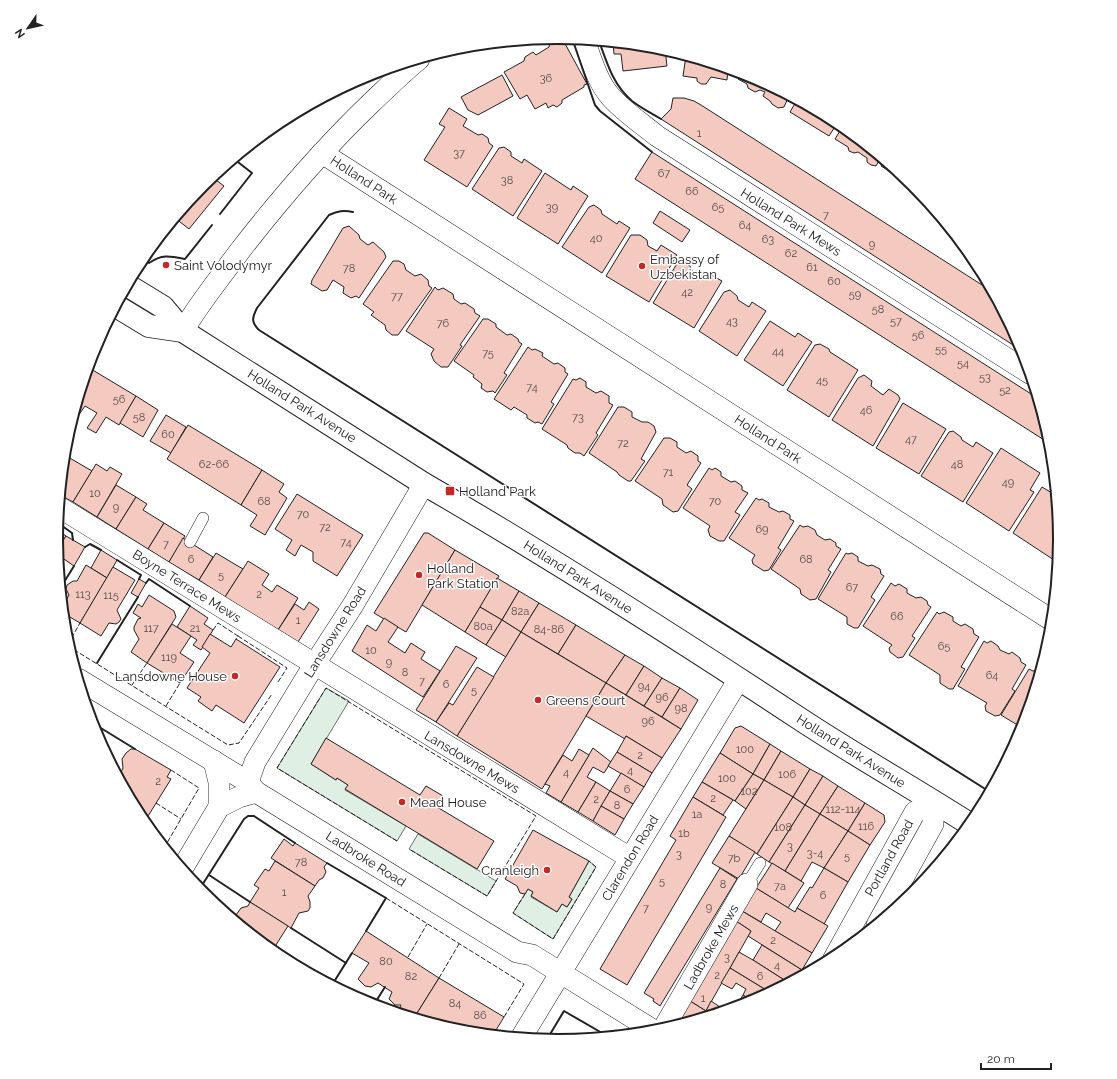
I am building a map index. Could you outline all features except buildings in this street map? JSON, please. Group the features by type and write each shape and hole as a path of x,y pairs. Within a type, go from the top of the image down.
{"main road":[{"name":"Holland Park Avenue","path":"132,287 163,307 183,331 424,484 626,607 807,724 965,822"},
{"name":"Holland Park Avenue","path":"120,309 149,326 183,331"}],"street":[{"name":"Holland Park Mews","path":"586,45 600,82 609,96 657,136 1024,369"},
{"name":"Holland Park","path":"183,331 196,309 252,235 322,153 376,98 411,67"},
{"name":"Holland Park","path":"322,153 1047,617"},
{"name":"Lansdowne Road","path":"252,787 255,762 314,665 353,605 424,484"},
{"name":"Boyne Terrace Mews","path":"64,510 173,571 314,665"},
{"name":"Lansdowne Mews","path":"314,665 630,858"},
{"name":"Clarendon Road","path":"524,1034 739,679"},
{"name":"Ladbroke Road","path":"84,683 214,761 252,787 517,952 532,956 647,1026"},
{"path":"184,864 219,807 219,782 214,761"},
{"path":"219,807 239,797 252,787"},
{"name":"Portland Road","path":"840,947 915,812 933,802 933,824 884,913"},
{"name":"Ladbroke Mews","path":"667,1022 748,884"}],"lane":[{"path":"190,542 203,518"},
{"name":"Ladbroke Mews","path":"748,884 760,863"}],"green space":[{"path":"326,688 349,701 311,764 336,780 337,778 348,785 345,790 406,826 397,841 277,768"},
{"path":"418,834 496,881 487,896 409,849"},
{"path":"589,861 596,867 553,939 513,913 528,889 533,892 531,897 557,912 562,904 567,907 572,899 569,897"}],"fence":[{"path":"73,635 80,623"},
{"path":"213,630 218,623 238,636 236,639"},
{"path":"238,636 287,668 278,682"},
{"path":"76,651 228,745 239,743 272,694"},
{"path":"132,685 147,663"},
{"path":"166,706 180,683"},
{"path":"397,841 277,768 326,688 536,816 487,896 409,849"},
{"path":"167,843 199,788 171,770"},
{"path":"156,803 181,819"},
{"path":"525,894 513,913 553,939 596,867 589,861"},
{"path":"386,898 524,984 504,1017"},
{"path":"408,957 427,924"},
{"path":"439,978 459,944"}],"wall":[{"path":"574,44 595,105 600,111 652,152"},
{"path":"601,46 611,73 625,95 642,108 661,119"},
{"path":"220,214 252,173 238,162"},
{"path":"353,212 341,211 329,215 257,308 253,320 259,330 986,790"},
{"path":"148,262 166,256 185,259 212,225"},
{"path":"63,527 72,533 73,540"},
{"path":"85,547 90,544 101,550"},
{"path":"117,560 141,575 139,579"},
{"path":"65,581 74,566"},
{"path":"146,583 149,579 190,606"},
{"path":"97,663 138,597"},
{"path":"101,728 135,749"},
{"path":"203,884 244,819 248,816 254,816 295,843"},
{"path":"327,863 386,898 366,931"},
{"path":"209,875 250,902"},
{"path":"291,928 346,963"},
{"path":"334,981 352,953"},
{"path":"377,1000 385,987"},
{"path":"550,1035 564,1011 602,1033"}],"place":[{"name":"Saint Volodymyr","path":"166,265"},
{"name":"Embassy of Uzbekistan","path":"642,266"},
{"name":"Holland Park","path":"450,491"},
{"name":"Holland Park Station","path":"419,575"},
{"name":"Lansdowne House","path":"235,676"},
{"name":"Greens Court","path":"538,700"},
{"name":"Mead House","path":"402,802"},
{"name":"Cranleigh","path":"547,870"}]}
